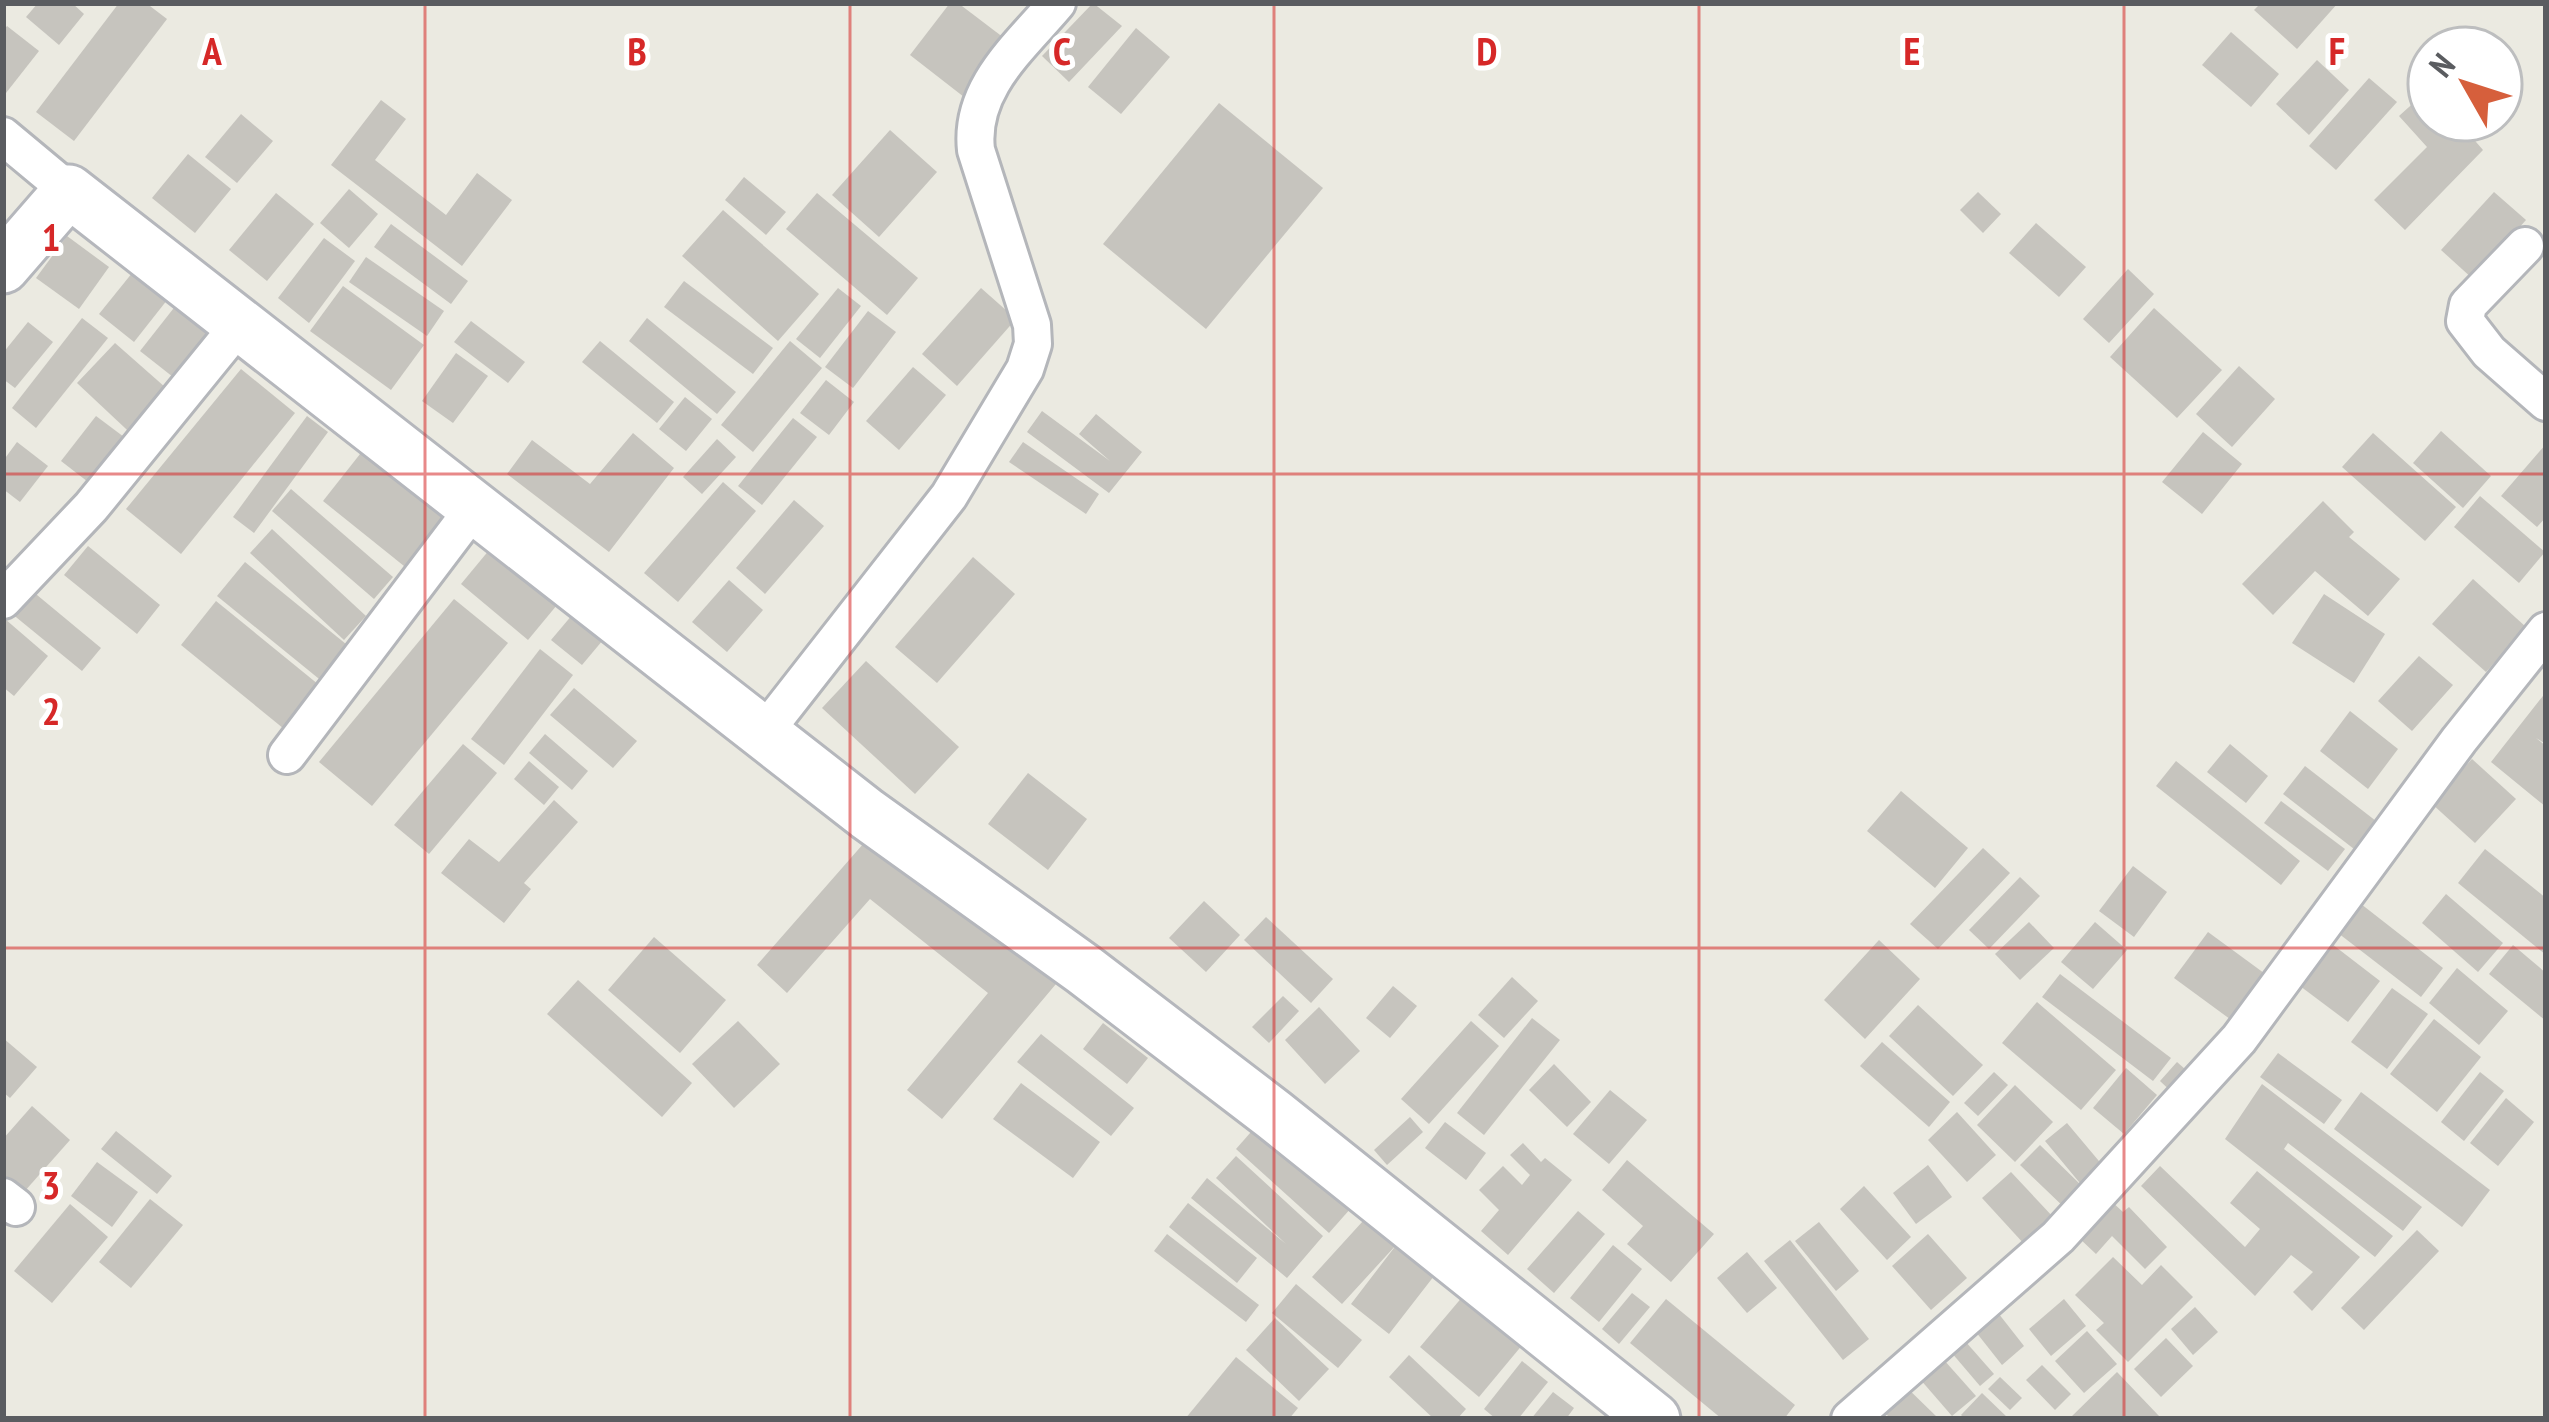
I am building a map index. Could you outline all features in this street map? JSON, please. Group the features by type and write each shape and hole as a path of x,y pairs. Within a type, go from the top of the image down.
{"street":[{"path":"763,734 949,496 1031,356 1032,326 976,150 974,126 987,86 1058,3"},
{"path":"3,136 866,814 1083,969 1274,1115 1654,1419"},
{"path":"3,267 70,191"},
{"path":"2525,246 2468,305 2465,321 2488,352 2546,402"},
{"path":"3,600 79,521 240,324"},
{"path":"287,755 474,508"},
{"path":"1850,1419 2058,1237 2239,1039 2459,740 2546,631"}],"building":[{"path":"38,3 72,3 84,14 59,45 26,17"},
{"path":"119,3 146,3 167,19 74,141 36,112"},
{"path":"950,3 958,3 1008,41 964,97 910,55"},
{"path":"1093,3 1122,26 1069,82 1042,56"},
{"path":"2261,3 2338,3 2297,49 2254,10"},
{"path":"7,26 39,51 6,93 3,31"},
{"path":"1136,28 1170,57 1121,114 1088,87"},
{"path":"2231,32 2279,74 2251,107 2202,65"},
{"path":"2317,60 2349,90 2309,135 2276,104"},
{"path":"2369,78 2397,102 2336,170 2309,146"},
{"path":"381,100 406,119 375,160 446,215 477,173 512,200 462,266 331,165"},
{"path":"1219,103 1323,188 1206,329 1103,244"},
{"path":"241,114 273,141 237,183 205,157"},
{"path":"890,130 937,172 879,237 832,195"},
{"path":"2424,144 2478,144 2483,150 2405,230 2374,200 2427,147"},
{"path":"188,154 231,189 195,233 152,198"},
{"path":"744,177 786,212 766,235 725,200"},
{"path":"349,189 378,214 349,248 320,223"},
{"path":"1978,192 2001,214 1983,233 1960,210"},
{"path":"2494,192 2526,220 2473,279 2441,250"},
{"path":"276,193 314,224 267,281 229,250"},
{"path":"817,193 918,278 887,315 786,229"},
{"path":"723,210 819,294 778,341 682,256"},
{"path":"2036,223 2086,267 2059,297 2009,253"},
{"path":"391,224 468,281 451,304 374,247"},
{"path":"67,236 109,267 79,309 36,278"},
{"path":"324,238 355,261 309,323 278,298"},
{"path":"366,257 444,311 427,336 349,282"},
{"path":"141,262 175,290 134,342 99,314"},
{"path":"2128,269 2154,294 2109,343 2083,319"},
{"path":"684,281 773,348 753,374 664,307"},
{"path":"343,286 424,345 391,390 310,331"},
{"path":"838,288 861,306 820,358 796,339"},
{"path":"981,288 1016,319 957,386 922,354"},
{"path":"188,290 235,327 187,388 140,351"},
{"path":"2154,308 2222,370 2177,418 2110,357"},
{"path":"868,311 896,332 853,388 825,367"},
{"path":"82,318 108,338 36,428 12,408"},
{"path":"647,318 736,392 717,414 629,341"},
{"path":"471,321 525,362 508,383 454,342"},
{"path":"28,322 53,342 15,388 3,379 3,353"},
{"path":"600,341 674,402 657,423 582,362"},
{"path":"790,341 822,368 753,452 721,425"},
{"path":"115,343 174,395 141,443 77,383"},
{"path":"456,353 488,376 453,423 422,401"},
{"path":"2239,366 2275,399 2232,447 2196,414"},
{"path":"913,367 946,395 899,450 866,421"},
{"path":"241,369 295,413 181,554 126,509"},
{"path":"826,380 854,402 829,435 800,413"},
{"path":"685,397 712,419 686,451 659,429"},
{"path":"1042,411 1110,461 1079,434 1096,414 1142,452 1109,493 1027,432"},
{"path":"96,416 136,446 101,492 61,461"},
{"path":"307,416 328,432 254,533 233,517"},
{"path":"793,418 817,437 762,505 738,486"},
{"path":"2441,431 2491,476 2463,508 2413,463"},
{"path":"2203,432 2242,464 2202,514 2162,482"},
{"path":"633,433 674,468 609,552 507,474 532,440 590,484"},
{"path":"2373,433 2456,507 2425,541 2342,467"},
{"path":"717,439 736,457 702,494 683,477"},
{"path":"17,442 48,466 20,502 3,489 3,461"},
{"path":"1023,442 1099,494 1086,514 1009,462"},
{"path":"2546,444 2546,517 2537,527 2501,496"},
{"path":"364,449 450,519 409,570 323,501"},
{"path":"723,482 756,511 678,602 644,573"},
{"path":"291,489 393,577 374,599 272,511"},
{"path":"2480,496 2545,552 2519,583 2454,527"},
{"path":"794,500 824,526 765,594 736,568"},
{"path":"2323,501 2354,532 2349,537 2400,579 2368,616 2315,571 2273,615 2242,584"},
{"path":"272,529 366,616 344,640 250,553"},
{"path":"88,546 160,605 137,634 64,575"},
{"path":"490,549 557,605 528,640 461,584"},
{"path":"973,557 1015,594 937,683 895,647"},
{"path":"245,562 357,653 329,687 217,596"},
{"path":"2473,579 2526,627 2486,672 2432,624"},
{"path":"729,580 763,610 727,652 692,622"},
{"path":"31,590 101,648 82,671 11,613"},
{"path":"2324,594 2385,634 2354,683 2292,643"},
{"path":"454,599 508,643 372,806 319,762"},
{"path":"216,601 324,689 289,733 181,645"},
{"path":"578,608 608,634 582,665 551,640"},
{"path":"5,619 48,656 14,696 3,687"},
{"path":"540,649 573,675 504,765 471,739"},
{"path":"2419,656 2453,685 2412,731 2378,701"},
{"path":"866,661 959,747 915,794 822,708"},
{"path":"574,688 637,741 613,768 550,715"},
{"path":"2546,692 2546,744 2536,738 2546,746 2546,807 2491,762"},
{"path":"2350,711 2398,749 2368,789 2320,751"},
{"path":"545,734 588,771 572,790 529,753"},
{"path":"463,744 497,773 429,854 394,825"},
{"path":"2230,744 2268,776 2246,803 2207,772"},
{"path":"2472,759 2516,799 2475,843 2431,803"},
{"path":"529,761 559,787 544,805 514,779"},
{"path":"2176,761 2300,861 2281,885 2156,786"},
{"path":"2305,766 2376,821 2354,849 2283,794"},
{"path":"1028,773 1087,819 1048,870 988,824"},
{"path":"1901,791 1968,848 1935,888 1867,831"},
{"path":"554,800 578,822 524,883 531,889 504,923 441,873 469,839 499,862"},
{"path":"2281,801 2345,849 2328,871 2264,823"},
{"path":"871,835 1056,984 942,1119 907,1090 988,993 870,899 787,993 757,965"},
{"path":"1983,848 2010,873 1938,949 1910,924"},
{"path":"2485,849 2546,898 2546,955 2458,883"},
{"path":"2133,866 2167,892 2134,937 2099,911"},
{"path":"2020,877 2040,896 1989,949 1969,930"},
{"path":"2446,894 2503,943 2478,972 2422,923"},
{"path":"1204,901 1240,935 1206,972 1169,938"},
{"path":"2361,904 2443,968 2421,997 2338,933"},
{"path":"1266,917 1333,979 1311,1003 1244,940"},
{"path":"2029,922 2054,948 2020,980 1995,954"},
{"path":"2095,922 2127,950 2093,989 2061,962"},
{"path":"2208,932 2268,976 2234,1022 2174,978"},
{"path":"654,937 726,1000 680,1053 608,990"},
{"path":"1879,940 1920,979 1865,1039 1824,1000"},
{"path":"2328,941 2380,981 2348,1022 2296,983"},
{"path":"2513,945 2546,973 2546,1021 2489,974"},
{"path":"2457,968 2508,1011 2479,1045 2429,1003"},
{"path":"2060,974 2171,1058 2153,1081 2042,997"},
{"path":"1512,977 1538,1001 1504,1038 1478,1015"},
{"path":"578,980 692,1083 662,1117 547,1014"},
{"path":"1393,986 1417,1006 1390,1038 1366,1018"},
{"path":"2392,988 2428,1014 2387,1069 2351,1042"},
{"path":"1283,996 1299,1011 1269,1043 1252,1027"},
{"path":"2037,1002 2116,1070 2081,1110 2002,1043"},
{"path":"1918,1005 1983,1065 1953,1096 1889,1036"},
{"path":"1319,1007 1360,1051 1325,1084 1285,1040"},
{"path":"1532,1018 1560,1040 1484,1135 1457,1113"},
{"path":"2434,1019 2481,1057 2437,1112 2390,1074"},
{"path":"738,1021 780,1064 734,1108 692,1064"},
{"path":"1471,1021 1499,1046 1429,1124 1401,1099"},
{"path":"1103,1023 1148,1058 1127,1084 1083,1049"},
{"path":"1041,1034 1134,1108 1111,1136 1017,1062"},
{"path":"3,1038 37,1067 10,1098 3,1092"},
{"path":"1882,1042 1950,1102 1929,1127 1860,1066"},
{"path":"2278,1053 2342,1100 2324,1124 2260,1077"},
{"path":"2177,1062 2194,1077 2177,1097 2160,1081"},
{"path":"1554,1064 1591,1102 1567,1127 1529,1090"},
{"path":"2126,1068 2157,1095 2124,1134 2093,1108"},
{"path":"1994,1072 2008,1085 1978,1116 1964,1103"},
{"path":"2480,1072 2504,1091 2464,1141 2441,1122"},
{"path":"1021,1083 1100,1142 1073,1178 993,1119"},
{"path":"2262,1084 2422,1207 2403,1231 2288,1143 2284,1149 2393,1236 2375,1257 2225,1139"},
{"path":"2015,1085 2053,1122 2015,1162 1977,1125"},
{"path":"1610,1090 1647,1120 1609,1164 1573,1134"},
{"path":"2361,1092 2490,1190 2462,1227 2334,1129"},
{"path":"2506,1098 2534,1122 2498,1166 2470,1143"},
{"path":"32,1106 70,1140 24,1192 3,1174 3,1139"},
{"path":"1957,1112 1996,1155 1967,1182 1928,1140"},
{"path":"1410,1117 1423,1132 1387,1165 1374,1150"},
{"path":"1445,1122 1486,1153 1466,1180 1425,1148"},
{"path":"2067,1123 2109,1173 2068,1211 2020,1165 2040,1145 2084,1188 2045,1141"},
{"path":"1258,1124 1351,1208 1329,1233 1236,1149"},
{"path":"116,1131 172,1176 157,1194 101,1149"},
{"path":"1523,1143 1541,1162 1545,1158 1572,1180 1508,1255 1481,1231 1499,1210 1479,1190 1503,1166 1522,1185 1530,1175 1510,1155"},
{"path":"1236,1156 1323,1236 1287,1278 1191,1198 1207,1178 1286,1244 1216,1178"},
{"path":"1627,1160 1714,1234 1671,1282 1627,1244 1643,1226 1602,1190"},
{"path":"97,1162 138,1192 112,1227 71,1196"},
{"path":"1928,1165 1952,1197 1916,1224 1893,1193"},
{"path":"2160,1166 2245,1247 2260,1229 2230,1203 2257,1171 2360,1257 2312,1311 2293,1292 2313,1272 2291,1255 2255,1296 2141,1186"},
{"path":"2011,1172 2054,1218 2025,1245 1982,1198"},
{"path":"1864,1186 1911,1237 1887,1260 1840,1209"},
{"path":"150,1199 183,1225 131,1288 99,1262"},
{"path":"2111,1201 2123,1212 2129,1207 2167,1247 2145,1269 2112,1236 2096,1254 2078,1237"},
{"path":"1188,1203 1257,1258 1237,1283 1169,1227"},
{"path":"70,1204 108,1237 52,1303 14,1271"},
{"path":"1373,1210 1441,1267 1389,1334 1351,1304 1397,1244 1342,1304 1312,1277"},
{"path":"1578,1211 1605,1234 1554,1293 1527,1269"},
{"path":"1819,1222 1859,1271 1836,1291 1795,1241"},
{"path":"2417,1230 2439,1251 2364,1330 2341,1308"},
{"path":"1167,1234 1259,1305 1246,1322 1154,1251"},
{"path":"1928,1234 1967,1278 1931,1310 1892,1266"},
{"path":"1790,1240 1869,1339 1843,1360 1764,1261"},
{"path":"1613,1245 1642,1269 1599,1322 1570,1298"},
{"path":"1747,1252 1777,1288 1747,1313 1717,1278"},
{"path":"2113,1257 2142,1285 2161,1265 2193,1297 2128,1362 2096,1330 2104,1323 2075,1295"},
{"path":"1296,1284 1362,1340 1338,1368 1272,1313"},
{"path":"1469,1289 1528,1338 1479,1397 1420,1347"},
{"path":"1632,1293 1650,1307 1619,1344 1602,1329"},
{"path":"1666,1299 1795,1405 1784,1419 1722,1419 1630,1343"},
{"path":"2064,1299 2086,1326 2051,1356 2029,1329"},
{"path":"2195,1307 2218,1332 2193,1355 2171,1329"},
{"path":"1995,1309 2024,1346 2002,1365 1972,1327"},
{"path":"1275,1318 1329,1369 1299,1401 1246,1350"},
{"path":"2087,1331 2117,1364 2084,1393 2055,1361"},
{"path":"2166,1338 2193,1366 2161,1397 2134,1369"},
{"path":"1965,1341 1994,1374 1980,1386 1951,1352"},
{"path":"1936,1351 1976,1396 1952,1416 1913,1371"},
{"path":"1409,1355 1466,1409 1457,1419 1434,1419 1389,1377"},
{"path":"1236,1357 1298,1408 1289,1419 1185,1419"},
{"path":"1522,1361 1548,1382 1518,1419 1496,1419 1484,1409"},
{"path":"2042,1365 2071,1394 2055,1410 2026,1380"},
{"path":"2117,1372 2159,1416 2069,1419"},
{"path":"2000,1377 2022,1398 2010,1410 1988,1389"},
{"path":"1899,1380 1939,1419 1891,1419 1876,1404"},
{"path":"1553,1392 1574,1408 1566,1419 1531,1419"},
{"path":"1982,1393 2009,1419 1965,1419 1961,1415"}]}
